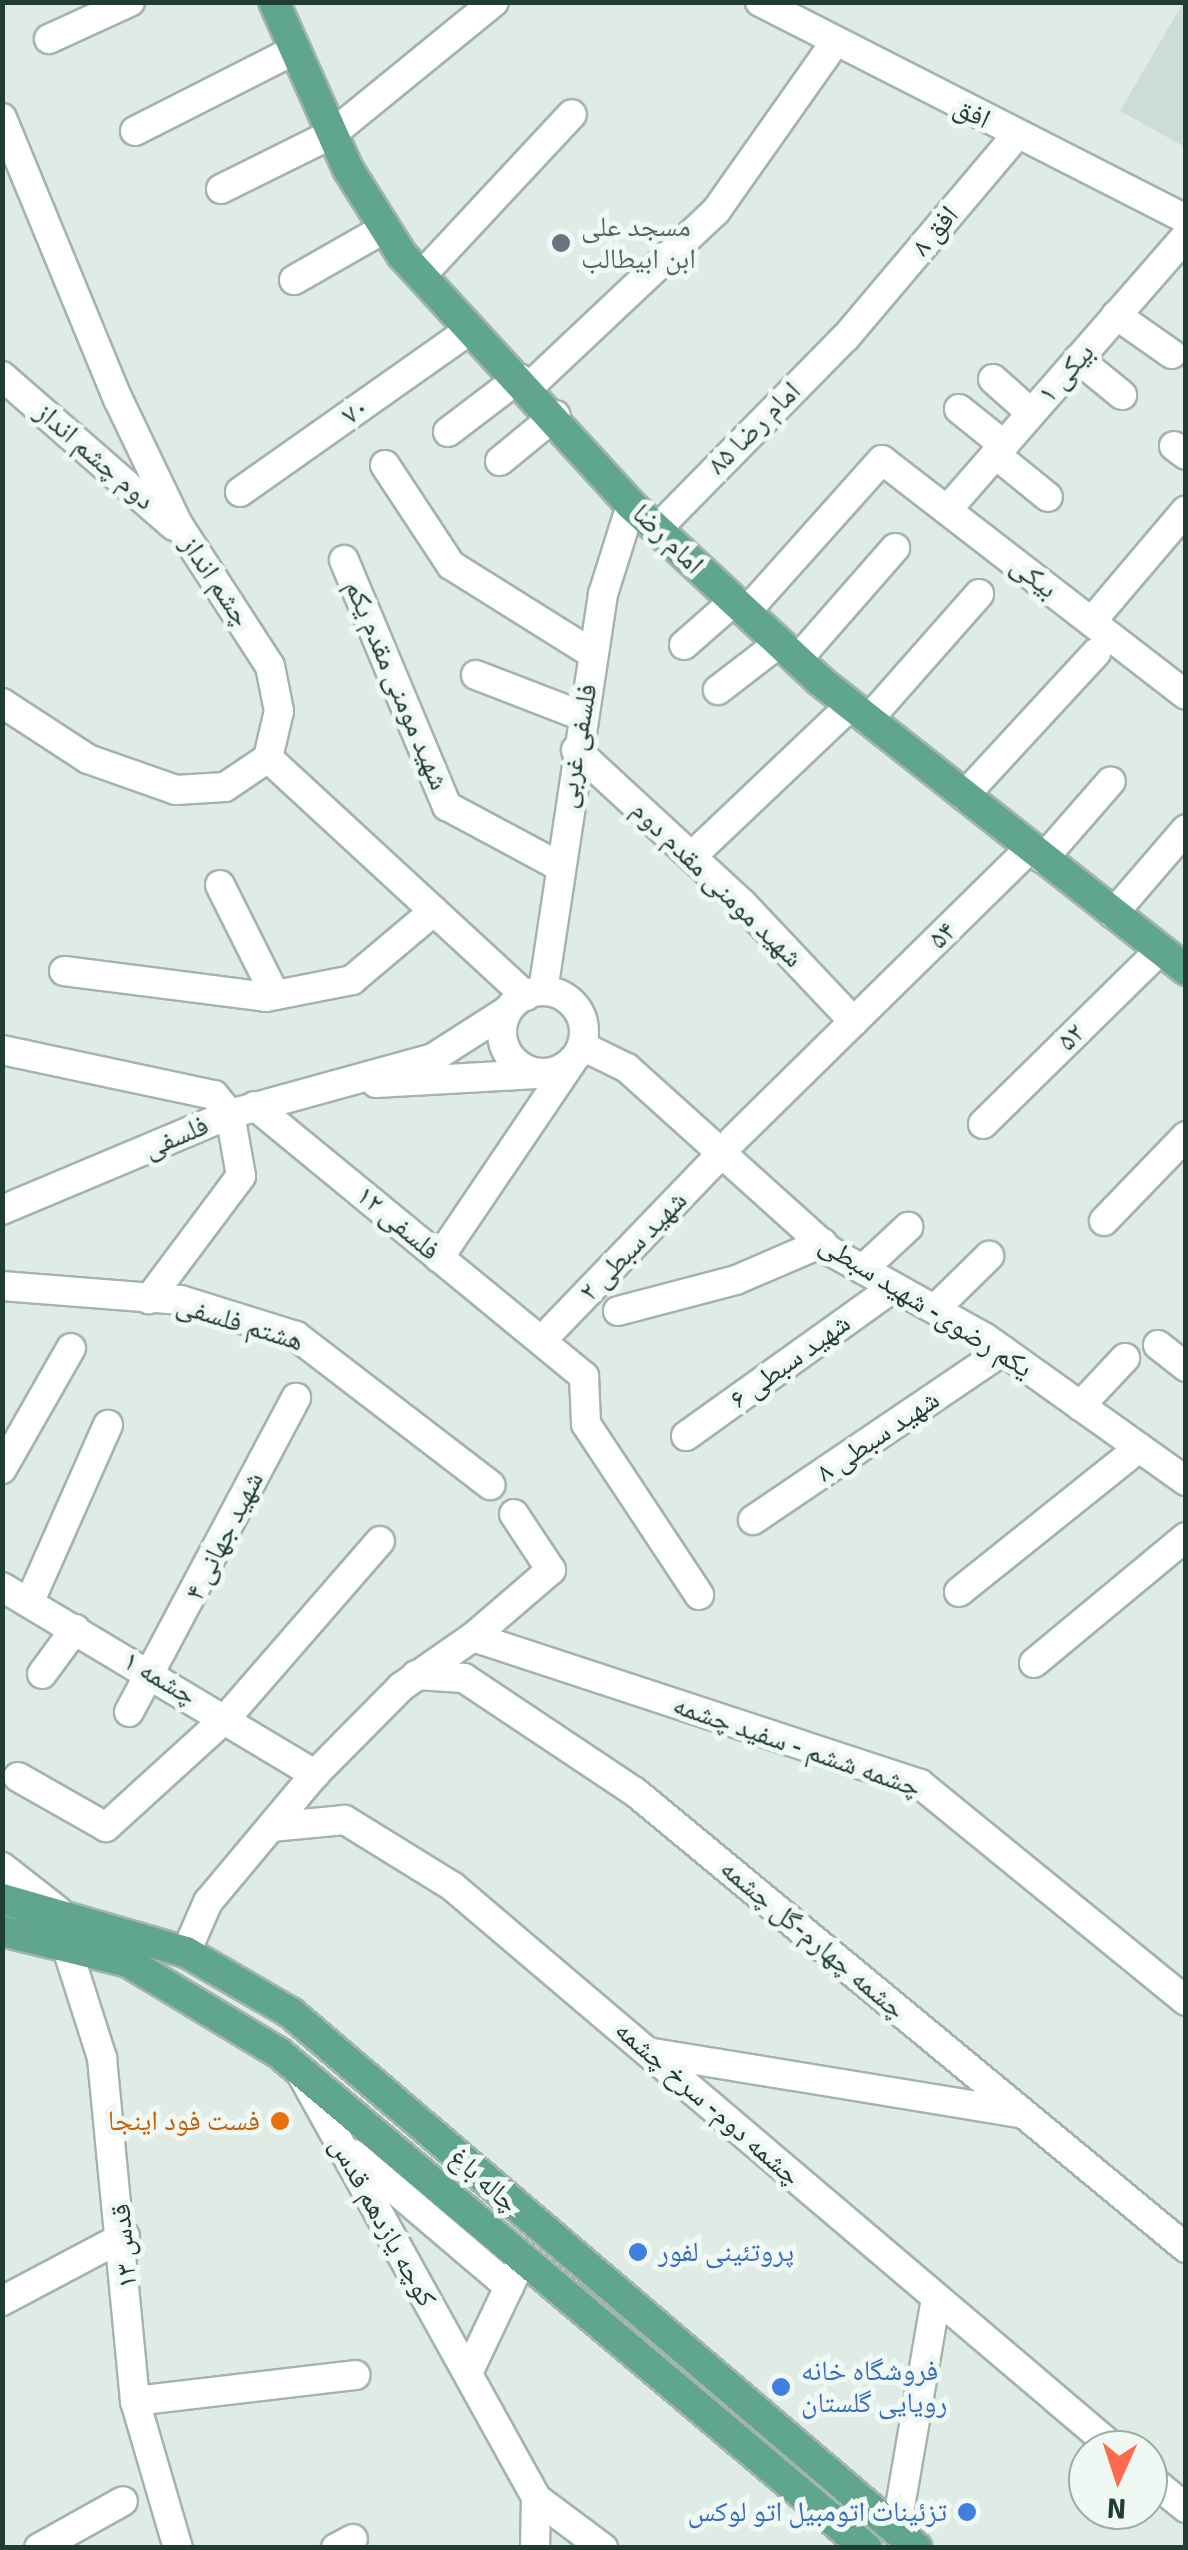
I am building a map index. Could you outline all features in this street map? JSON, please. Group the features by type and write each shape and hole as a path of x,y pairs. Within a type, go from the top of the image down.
{"main road":[{"name":"امام رضا","path":"274,2 332,134 385,228 421,276 556,415 631,504 788,651 860,712 1186,970"},
{"name":"چاله باغ","path":"2,1899 57,1910 186,1952 291,2014 907,2539"},
{"name":"چاله باغ","path":"2,1932 128,1962 300,2069 866,2548"}],"street":[{"path":"49,38 130,2"},
{"path":"221,189 332,134 494,2"},
{"name":"افق","path":"760,2 834,45 1186,219"},
{"path":"448,432 523,383 716,212 834,45"},
{"path":"135,131 295,50"},
{"name":"چشم انداز","path":"2,93 7,126 118,399 187,536 270,666 280,711 268,758"},
{"path":"421,276 572,114"},
{"name":"افق ۸","path":"853,328 1016,135"},
{"path":"294,280 385,228"},
{"name":"۱ بیکی","path":"947,510 1186,236"},
{"path":"1116,315 1172,354"},
{"name":"امام رضا ۸۵","path":"657,529 853,328"},
{"name":"۷۰","path":"240,492 470,330"},
{"path":"1078,359 1122,396"},
{"name":"دوم چشم انداز","path":"2,376 187,536"},
{"path":"993,379 1031,413"},
{"path":"959,410 1048,496"},
{"path":"500,461 556,415"},
{"name":"بیکی","path":"740,607 882,460 1186,694"},
{"path":"386,464 450,565 593,654"},
{"name":"فلسفی غربی","path":"542,1074 505,1050 526,999 557,865 593,654 631,504"},
{"path":"1092,621 1186,510"},
{"path":"718,690 788,651 894,548"},
{"name":"شهید مومنی مقدم یکم","path":"344,560 447,806 557,865"},
{"path":"692,856 860,712 979,594"},
{"path":"684,645 740,607"},
{"path":"964,796 1096,652"},
{"path":"476,675 582,716"},
{"path":"2,703 88,759 176,790 226,787 268,758 526,999 574,1005 576,1054 440,1258"},
{"name":"شهید مومنی مقدم دوم","path":"576,750 692,856 854,1022"},
{"name":"۵۴","path":"728,1146 1111,781"},
{"path":"1114,914 1186,829"},
{"path":"220,885 276,995"},
{"path":"64,971 276,995 352,980 434,911"},
{"name":"۵۲","path":"982,1124 1160,950"},
{"path":"355,1082 434,1058 526,999"},
{"name":"۱۲ فلسفی","path":"2,1050 214,1095 242,1110 440,1258 584,1376 586,1424 699,1595"},
{"path":"355,1082 542,1074 576,1054"},
{"name":"یکم رضوی- شهید سبطی","path":"576,1054 627,1068 728,1146 822,1243 1003,1351 1186,1481"},
{"name":"فلسفی","path":"2,1210 242,1110 355,1082"},
{"path":"150,1299 240,1176 242,1110"},
{"path":"1104,1221 1186,1136"},
{"name":"۲ شهید سبطی","path":"542,1340 728,1146"},
{"path":"864,1269 908,1227"},
{"path":"618,1311 736,1280 822,1243"},
{"path":"934,1309 988,1256"},
{"name":"هشتم فلسفی","path":"2,1286 150,1299 296,1336 490,1485"},
{"name":"۶ شهید سبطی","path":"686,1436 894,1287"},
{"path":"1158,1345 1186,1366"},
{"path":"2,1469 71,1348"},
{"name":"۸ شهید سبطی","path":"754,1520 1003,1351"},
{"path":"1080,1406 1126,1358"},
{"name":"۴ شهید جهانی","path":"129,1712 153,1674 296,1398"},
{"path":"29,1603 108,1424"},
{"path":"958,1592 1139,1448"},
{"path":"186,1952 208,1902 315,1774 416,1675 473,1636 551,1570 514,1514"},
{"path":"1034,1663 1186,1537"},
{"path":"18,1778 106,1827 227,1717 380,1540"},
{"name":"چشمه ۱","path":"2,1587 227,1717 315,1774"},
{"path":"42,1674 76,1629"},
{"name":"چشمه ششم - سفید چشمه","path":"473,1636 920,1784 1186,2001"},
{"name":"چشمه چهارم-گل چشمه","path":"416,1675 464,1678 635,1792 1186,2248"},
{"name":"چشمه دوم- سرخ چشمه","path":"271,1827 345,1820 452,1886 1092,2430"},
{"path":"2,1867 57,1910"},
{"name":"قدس ۱۳","path":"66,1946 102,2058 125,2236 135,2402 178,2548"},
{"path":"652,2053 1024,2114"},
{"name":"کوچه یازدهم قدس","path":"300,2069 536,2498"},
{"path":"336,2140 509,2287"},
{"path":"2,2302 125,2236"},
{"path":"468,2373 524,2256"},
{"path":"907,2539 936,2299"},
{"path":"135,2402 354,2376"},
{"path":"535,2548 536,2498"},
{"path":"536,2498 604,2548"},
{"path":"40,2548 123,2501"}],"shaded area":[{"path":"1186,3 1185,147 1120,111"}],"place":[{"name":"مسجد علی ابن ابیطالب","path":"561,243"},
{"name":"فست فود اينجا","path":"280,2121"},
{"name":"پروتئینی لفور","path":"638,2252"},
{"name":"فروشگاه خانه رویایی گلستان","path":"781,2387"},
{"name":"تزئینات اتومبیل اتو لوکس","path":"967,2512"}]}
